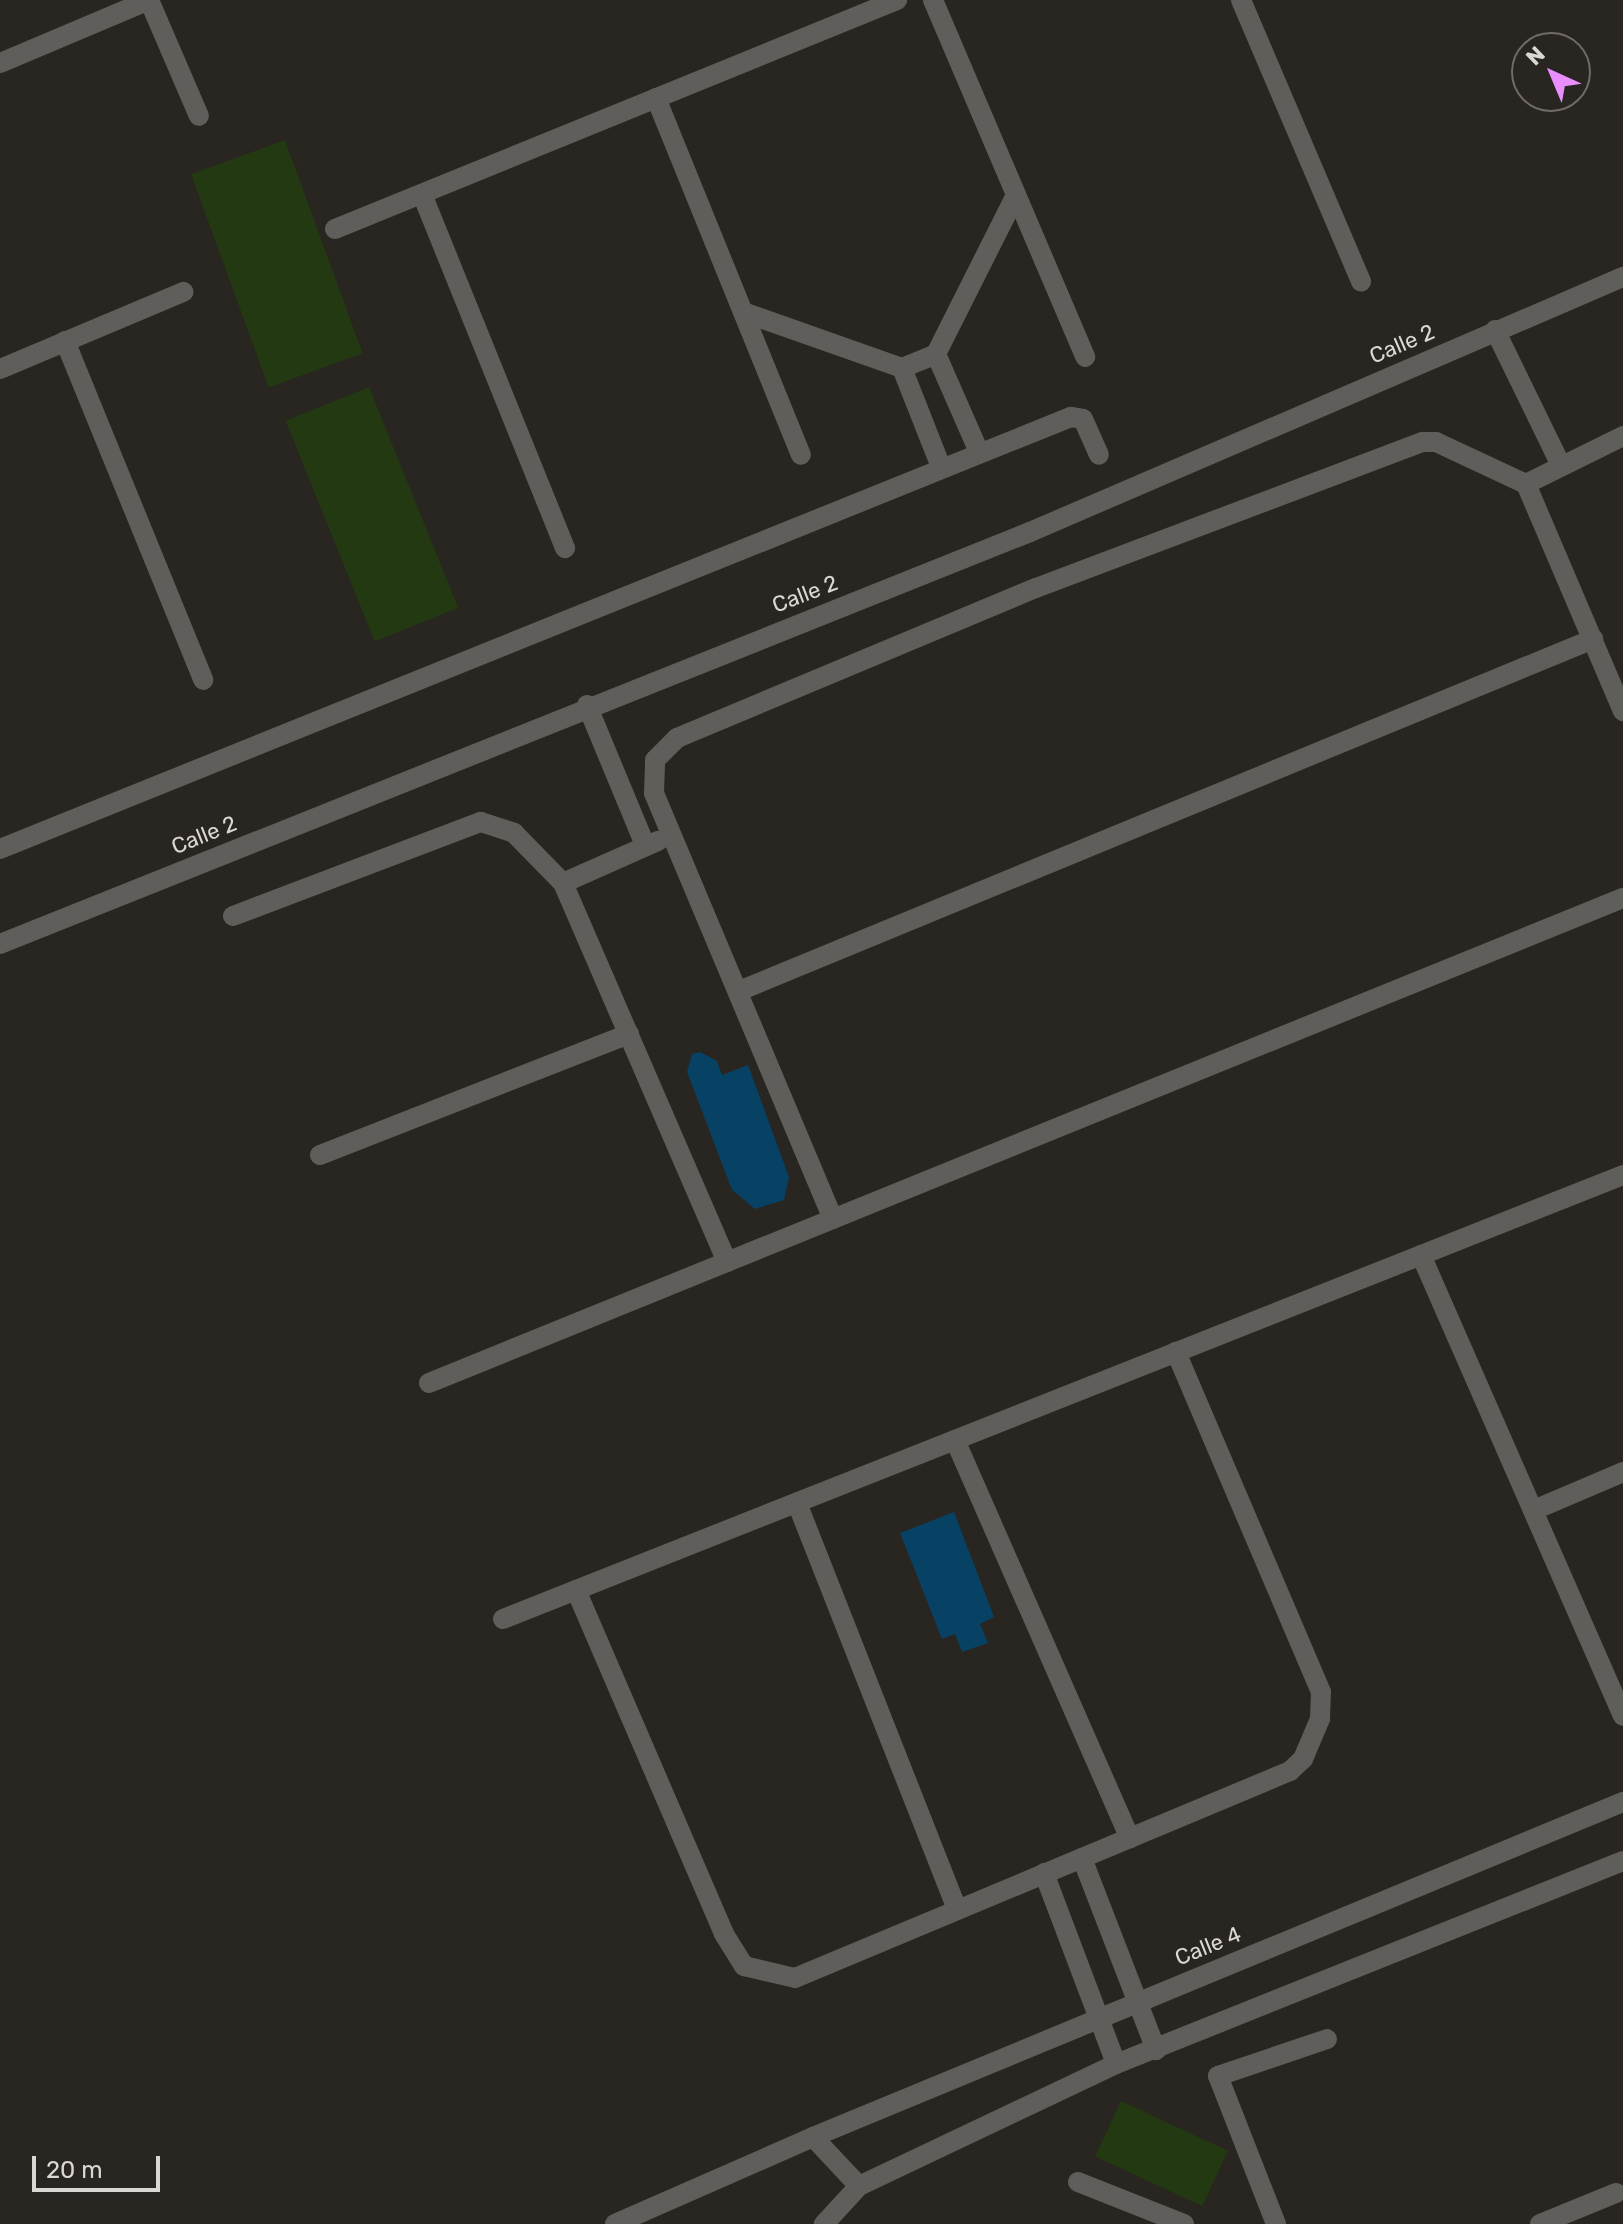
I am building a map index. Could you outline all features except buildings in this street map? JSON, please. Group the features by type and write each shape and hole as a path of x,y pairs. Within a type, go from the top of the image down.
{"street":[{"path":"0,63 149,0 199,116"},
{"path":"335,229 897,0"},
{"path":"933,0 1085,357"},
{"path":"1241,0 1361,281"},
{"path":"656,98 801,455"},
{"path":"422,194 565,548"},
{"path":"743,312 902,368 936,354 1016,195"},
{"name":"Calle 2","path":"0,944 587,705 1030,532 1623,277"},
{"path":"0,369 183,292"},
{"path":"1495,330 1560,463"},
{"path":"65,341 203,680"},
{"path":"936,354 979,452"},
{"path":"902,368 941,467"},
{"path":"0,849 941,467 1077,416 1083,419 1099,455"},
{"path":"1526,484 1560,463 1623,436"},
{"path":"833,1219 654,793 655,760 677,738 709,722 1036,588 1423,442 1436,442 1526,484 1623,711"},
{"path":"739,991 1593,639"},
{"path":"587,705 645,845"},
{"path":"233,916 481,822 514,833 563,883 727,1262"},
{"path":"563,883 645,845 670,837"},
{"path":"429,1383 1623,898"},
{"path":"320,1155 629,1034"},
{"path":"503,1619 1623,1175"},
{"path":"1421,1255 1623,1716"},
{"path":"576,1590 724,1934 744,1966 795,1978 1290,1771 1303,1759 1322,1705 1321,1692 1176,1352"},
{"path":"955,1440 1130,1838"},
{"path":"1534,1510 1623,1472"},
{"path":"797,1503 957,1910"},
{"name":"Calle 4","path":"615,2224 1137,2001 1623,1802"},
{"path":"1082,1858 1156,2050"},
{"path":"824,2224 859,2186 1116,2064 1623,1861"},
{"path":"1044,1873 1116,2064"},
{"path":"1276,2224 1218,2076 1327,2039"},
{"path":"813,2137 859,2186"},
{"path":"1078,2182 1184,2224"},
{"path":"1540,2224 1616,2193"}],"green space":[{"path":"285,140 363,353 269,388 191,174"},
{"path":"369,387 458,608 375,641 286,421"},
{"path":"1121,2101 1228,2151 1202,2206 1095,2156"}],"water":[{"path":"700,1052 717,1061 722,1075 748,1065 789,1177 784,1200 755,1209 732,1190 687,1072 692,1054"},
{"path":"954,1512 994,1617 980,1624 988,1643 962,1652 955,1634 942,1639 900,1533"}]}
